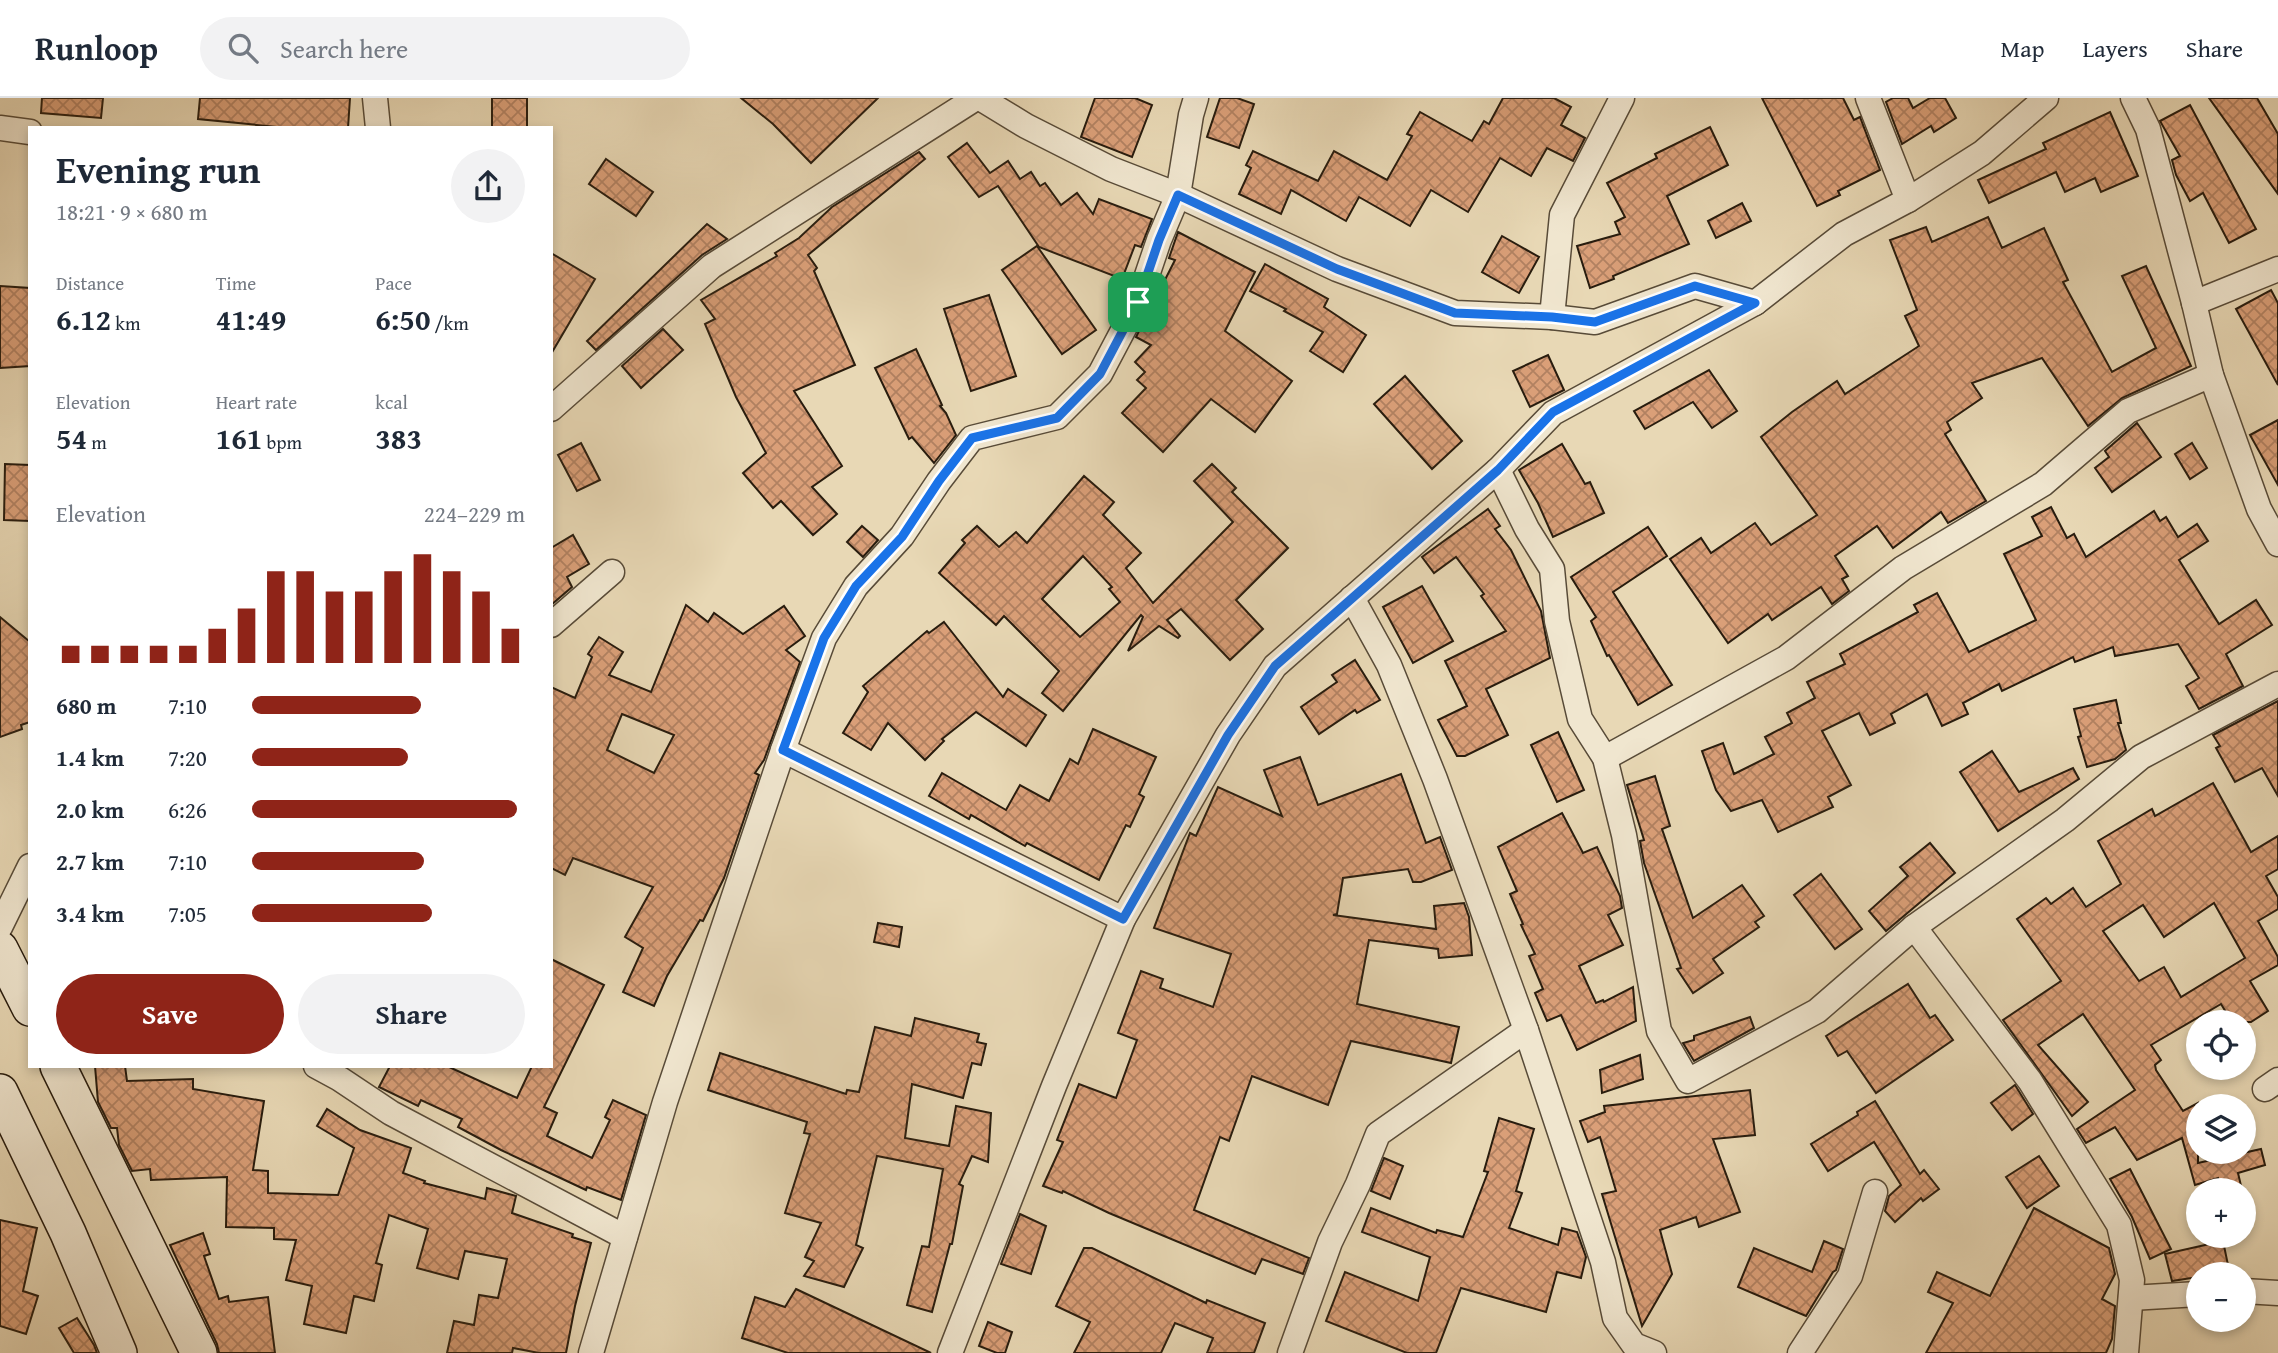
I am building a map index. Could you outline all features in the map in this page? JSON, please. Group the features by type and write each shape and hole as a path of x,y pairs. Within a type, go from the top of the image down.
{"street":[{"path":"375,98 378,126"},
{"path":"553,407 712,266 978,98 1111,170 1178,195 1337,269 1455,313 1552,317 1595,322 1695,286 1755,303"},
{"path":"591,1353 665,1102 783,750 824,638 856,586 902,537 939,481 972,438 1057,418 1100,374 1138,302 1178,195 1196,98"},
{"path":"1552,317 1562,215 1622,98"},
{"path":"1868,98 1908,200"},
{"path":"950,1353 1048,1099 1123,919 1228,735 1275,666 1498,470 1553,412 1755,303 1844,234 1908,200 1982,153 2046,98"},
{"path":"2133,98 2148,129 2211,375 2259,509 2278,544"},
{"path":"0,128 28,132"},
{"path":"2194,303 2278,269"},
{"path":"1605,758 1786,658 1903,568 2043,484 2128,411 2211,375"},
{"path":"1498,470 1527,529 1552,569 1557,621 1580,719 1605,758 1626,847 1660,1031 1688,1082 1817,1011 1914,927 2065,820 2141,757 2278,684"},
{"path":"553,623 612,572"},
{"path":"1352,598 1389,665 1420,741 1526,1030 1603,1262 1615,1318 1634,1345 1654,1353"},
{"path":"783,750 1123,919"},
{"path":"0,927 28,870"},
{"path":"1914,927 2030,1081 2119,1225 2132,1280 2126,1353"},
{"path":"0,949 28,1005"},
{"path":"1290,1353 1330,1242 1378,1134 1526,1030"},
{"path":"59,1068 199,1353"},
{"path":"325,1068 342,1072 391,1113 625,1237"},
{"path":"0,1092 68,1233 118,1353"},
{"path":"1800,1353 1850,1276 1875,1192"},
{"path":"2256,1292 2278,1293"},
{"path":"2131,1298 2186,1295"}],"building":[{"path":"42,98 103,98 101,118 41,113"},
{"path":"200,98 350,98 348,126 267,126 198,119"},
{"path":"492,98 527,98 527,126 492,126"},
{"path":"741,98 878,98 811,163 773,124"},
{"path":"1095,98 1135,98 1152,105 1132,157 1081,137"},
{"path":"1220,98 1237,98 1254,104 1239,148 1207,137"},
{"path":"1503,98 1554,98 1571,107 1561,125 1585,138 1573,161 1547,148 1531,176 1500,158 1468,212 1431,190 1410,226 1359,197 1346,221 1291,190 1281,214 1239,194 1251,168 1246,165 1253,151 1318,181 1334,151 1387,180 1412,136 1407,134 1420,112 1472,141 1484,121 1489,124"},
{"path":"1762,98 1843,98 1854,120 1860,117 1880,170 1838,191 1840,195 1817,206"},
{"path":"1893,98 1908,98 1913,108 1930,98 1945,98 1956,118 1934,132 1931,126 1902,144 1886,102"},
{"path":"2209,98 2257,98 2278,134 2278,194"},
{"path":"2190,105 2256,229 2229,243 2203,193 2190,201 2176,175 2172,160 2180,156 2160,121"},
{"path":"2110,112 2138,176 2101,192 2095,178 2065,192 2056,172 1989,203 1978,180 2046,149 2043,143"},
{"path":"1710,127 1728,165 1667,196 1689,244 1590,288 1577,246 1620,234 1615,222 1625,217 1607,183 1657,158 1655,154"},
{"path":"967,143 990,173 1008,161 1020,179 1031,172 1040,186 1045,183 1061,205 1077,193 1093,214 1099,199 1152,219 1141,247 1135,245 1122,279 1039,247 998,186 979,197 948,157"},
{"path":"919,152 925,159 808,255 817,268 814,271 855,365 794,391 842,466 812,487 837,514 813,535 781,501 773,508 743,473 766,453 736,397 705,324 715,319 701,300 777,256 775,253 799,238 832,207"},
{"path":"606,159 653,192 636,216 589,184"},
{"path":"1742,203 1751,221 1716,238 1708,221"},
{"path":"1988,217 2002,248 2044,228 2068,280 2063,282 2112,372 2156,348 2122,276 2146,266 2191,366 2122,398 2088,426 2042,358 1972,383 1982,398 1947,422 1951,430 1945,434 1986,501 1948,523 1941,512 1893,548 1877,526 1835,556 1848,576 1842,579 1849,591 1832,604 1821,587 1772,620 1768,614 1728,643 1670,559 1701,538 1711,553 1755,523 1771,545 1817,515 1761,437 1837,381 1845,394 1919,346 1905,316 1917,310 1890,240 1926,227 1932,242"},
{"path":"707,224 727,239 702,255 596,350 587,341"},
{"path":"1178,232 1255,272 1225,331 1292,381 1255,432 1211,399 1163,452 1122,413 1146,388 1137,380 1145,372 1135,362 1151,345 1136,337 1175,260 1169,258"},
{"path":"1502,236 1539,257 1519,293 1482,272"},
{"path":"1037,246 1096,330 1062,354 1002,270"},
{"path":"553,254 595,279 553,351"},
{"path":"1265,264 1328,299 1324,307 1366,335 1343,372 1310,351 1323,332 1250,291"},
{"path":"0,286 28,288 28,366 0,368"},
{"path":"2271,290 2278,303 2278,385 2236,309"},
{"path":"989,295 1016,376 971,391 944,309"},
{"path":"663,329 683,350 641,388 622,366"},
{"path":"916,349 942,405 940,406 956,435 934,463 912,437 909,439 875,368"},
{"path":"1548,355 1564,390 1530,407 1513,371"},
{"path":"1709,370 1737,411 1712,428 1693,402 1645,429 1634,411"},
{"path":"1405,376 1462,441 1432,469 1374,404"},
{"path":"2278,420 2278,485 2250,435"},
{"path":"2137,423 2161,457 2112,492 2095,468 2109,457 2105,451"},
{"path":"581,443 600,480 577,491 558,455"},
{"path":"2192,443 2207,468 2190,479 2175,454"},
{"path":"1562,444 1585,484 1590,482 1604,513 1553,537 1519,470"},
{"path":"5,464 28,465 28,521 4,520"},
{"path":"1212,464 1236,488 1232,492 1288,548 1236,600 1263,629 1230,660 1181,609 1167,620 1180,636 1178,638 1159,626 1128,651 1143,617 1141,615 1063,711 1042,693 1059,671 1004,616 996,625 939,573 965,543 962,540 977,526 999,547 1016,532 1027,543 1084,476 1114,502 1103,515 1141,553 1126,568 1153,603 1233,522 1194,481","holes":["1083,556 1112,587 1109,589 1120,602 1080,637 1042,599"]},
{"path":"2051,507 2067,538 2074,534 2086,557 2154,511 2160,521 2166,517 2178,537 2197,524 2208,541 2179,560 2219,624 2256,600 2272,625 2226,654 2243,686 2199,709 2186,686 2199,678 2178,644 2115,656 2113,647 2075,662 2073,657 2002,691 1999,684 1963,703 1968,714 1942,726 1927,694 1891,714 1895,723 1870,735 1859,713 1822,731 1851,785 1828,797 1833,807 1778,832 1762,800 1731,811 1716,790 1702,751 1723,743 1734,774 1774,754 1765,737 1792,723 1787,713 1815,698 1807,682 1845,664 1840,654 1918,612 1914,605 1937,593 1969,652 2036,620 2004,554 2042,536 2032,517"},
{"path":"1488,509 1500,526 1495,529 1511,550 1541,611 1550,658 1486,689 1508,735 1465,756 1457,756 1438,720 1467,706 1445,661 1506,631 1481,596 1484,594 1456,557 1434,573 1422,557"},
{"path":"862,526 878,540 863,557 847,542"},
{"path":"1648,527 1667,556 1613,592 1672,685 1638,705 1609,655 1607,656 1591,621 1596,617 1571,577"},
{"path":"573,535 589,564 567,577 572,587 553,603 553,547"},
{"path":"1422,586 1453,641 1413,663 1383,607"},
{"path":"686,605 708,622 714,613 743,634 784,606 805,636 786,650 800,662 764,760 755,773 759,775 724,878 703,921 700,920 667,976 654,1006 623,992 643,948 625,937 653,887 573,858 565,875 553,869 553,688 575,698 592,657 588,654 599,637 623,652 609,675 651,692","holes":["622,714 674,735 654,773 607,750"]},
{"path":"0,617 28,640 28,723 21,725 22,729 0,737"},
{"path":"944,622 1003,697 1008,689 1046,715 1026,746 976,712 942,739 944,741 925,760 888,723 871,750 843,733 868,692 863,686 927,631 929,633"},
{"path":"1355,660 1380,700 1357,713 1355,710 1319,734 1301,707 1337,682 1332,675"},
{"path":"2116,700 2121,723 2118,723 2126,750 2115,759 2087,767 2078,737 2081,736 2074,709"},
{"path":"2278,701 2278,796 2262,768 2235,782 2216,748 2220,746 2213,735"},
{"path":"1093,729 1156,757 1139,794 1144,797 1130,827 1126,825 1099,880 1027,843 1025,846 971,815 969,819 929,796 942,773 1006,810 1020,785 1049,801 1070,759 1078,764"},
{"path":"1558,732 1584,790 1557,802 1531,745"},
{"path":"1992,751 2019,792 2073,768 2079,779 1998,831 1960,772"},
{"path":"1300,757 1318,805 1401,774 1426,843 1440,837 1452,870 1421,882 1413,882 1408,869 1343,878 1337,914 1333,915 1436,929 1434,906 1464,903 1469,917 1472,955 1439,958 1438,949 1369,940 1357,1004 1459,1027 1451,1063 1351,1041 1328,1105 1252,1076 1229,1141 1220,1137 1194,1210 1309,1258 1303,1274 1262,1259 1255,1274 1063,1191 1062,1193 1043,1186 1063,1142 1057,1140 1079,1084 1116,1098 1137,1040 1118,1033 1141,971 1163,979 1160,988 1213,1007 1231,954 1154,928 1190,833 1196,836 1218,787 1282,816 1264,770"},
{"path":"1655,776 1670,826 1662,829 1693,918 1742,885 1764,916 1755,922 1759,927 1713,959 1723,973 1693,993 1677,969 1681,968 1644,863 1640,841 1644,840 1627,785"},
{"path":"2213,783 2251,852 2278,836 2278,869 2266,876 2278,897 2278,909 2258,921 2278,957 2278,965 2250,981 2268,1011 2256,1019 2256,1010 2225,1010 2221,1004 2211,1010 2186,1010 2186,1024 2151,1045 2161,1060 2155,1065 2156,1070 2183,1111 2186,1109 2186,1152 2182,1138 2137,1160 2115,1127 2086,1143 2077,1129 2135,1090 2083,1014 2038,1045 2088,1102 2072,1116 2003,1020 2061,981 2017,919 2046,898 2051,904 2073,888 2086,907 2121,884 2098,841 2152,809 2155,816","holes":["2214,903 2245,958 2181,997 2164,967 2139,981 2103,931 2143,905 2164,937"]},
{"path":"1562,813 1583,853 1597,847 1620,896 1622,908 1608,915 1623,945 1579,966 1596,1003 1603,1000 1604,1002 1633,987 1636,1021 1577,1050 1561,1015 1547,1021 1535,993 1543,989 1529,956 1535,954 1510,894 1517,891 1498,847"},
{"path":"1930,843 1955,873 1886,931 1869,911 1908,876 1900,867"},
{"path":"1821,874 1862,929 1835,949 1794,895"},
{"path":"878,923 902,927 899,947 874,942"},
{"path":"553,960 604,985 544,1107 557,1113 547,1136 592,1158 610,1120 605,1117 613,1100 646,1115 621,1200 587,1187 586,1190 501,1150 458,1127 462,1119 421,1100 418,1106 379,1087 389,1068 451,1068 517,1098 531,1068 553,1068"},
{"path":"1908,984 1930,1018 1935,1015 1953,1040 1876,1093 1847,1051 1838,1056 1826,1036"},
{"path":"1750,1017 1754,1028 1694,1061 1683,1043 1694,1040 1694,1036"},
{"path":"915,1018 979,1034 977,1042 986,1044 981,1065 972,1063 963,1098 912,1084 905,1138 949,1146 956,1106 991,1113 988,1162 972,1156 959,1184 963,1186 952,1244 932,1312 907,1305 922,1246 929,1247 943,1169 877,1156 856,1245 863,1248 844,1287 804,1276 814,1261 805,1257 821,1223 785,1213 810,1134 804,1133 807,1122 708,1090 720,1053 846,1094 847,1090 859,1092 875,1027 911,1036"},
{"path":"1640,1055 1643,1079 1602,1093 1600,1070"},
{"path":"95,1068 125,1068 127,1081 193,1079 193,1089 264,1101 253,1170 268,1171 268,1193 338,1195 354,1148 317,1126 327,1109 360,1130 411,1148 403,1173 425,1181 424,1183 485,1199 487,1188 516,1196 512,1213 591,1243 566,1353 539,1353 513,1348 512,1353 447,1353 454,1321 474,1325 479,1295 498,1298 507,1259 465,1251 458,1279 417,1268 428,1229 389,1215 376,1263 382,1265 374,1301 354,1296 346,1333 304,1324 312,1286 286,1280 296,1240 274,1239 274,1228 226,1227 227,1177 151,1180 150,1169 132,1171 119,1145 117,1128 111,1128 98,1102"},
{"path":"2015,1085 2033,1114 2012,1130 1991,1103"},
{"path":"1750,1090 1755,1135 1713,1139 1740,1212 1699,1227 1696,1217 1660,1230 1672,1274 1642,1326 1602,1194 1616,1191 1600,1137 1588,1142 1580,1121 1605,1112 1604,1106"},
{"path":"1875,1101 1920,1174 1924,1170 1939,1189 1923,1201 1921,1198 1895,1222 1885,1211 1889,1196 1901,1185 1874,1142 1828,1171 1811,1144 1858,1115 1857,1112"},
{"path":"1499,1118 1534,1129 1516,1191 1522,1193 1509,1228 1558,1245 1562,1228 1577,1232 1586,1257 1581,1278 1557,1272 1546,1312 1461,1288 1436,1353 1407,1353 1326,1321 1345,1272 1418,1301 1430,1257 1362,1232 1371,1208 1436,1233 1437,1230 1463,1237 1488,1172 1484,1171"},
{"path":"2261,1149 2265,1165 2238,1173 2239,1178 2193,1178 2189,1164 2256,1164 2256,1150"},
{"path":"2039,1156 2059,1186 2027,1208 2006,1177"},
{"path":"1384,1158 1403,1166 1390,1199 1371,1191"},
{"path":"2130,1169 2171,1249 2150,1259 2132,1217 2110,1179"},
{"path":"2034,1208 2109,1248 2115,1274 2102,1299 2115,1306 2112,1339 2106,1353 1926,1353 1953,1303 1928,1292 1937,1272 1990,1296"},
{"path":"1020,1214 1046,1226 1031,1274 1001,1264"},
{"path":"0,1220 37,1228 23,1291 38,1296 26,1334 0,1326"},
{"path":"203,1233 210,1254 204,1256 219,1299 228,1296 229,1302 268,1297 275,1353 219,1353 170,1245"},
{"path":"1824,1241 1843,1249 1836,1270 1806,1316 1738,1287 1754,1248 1812,1272"},
{"path":"1084,1248 1092,1248 1206,1303 1207,1300 1265,1323 1254,1353 1207,1353 1213,1338 1175,1323 1161,1353 1074,1353 1090,1322 1056,1306"},
{"path":"2192,1248 2224,1248 2227,1262 2186,1262 2186,1279 2172,1281 2165,1254"},
{"path":"796,1289 931,1353 788,1353 742,1338 755,1297 785,1307"},
{"path":"77,1318 97,1353 74,1353 59,1328"},
{"path":"988,1322 1012,1332 1005,1353 979,1346"}],"route":[{"path":"1178,195 1337,269 1455,313 1552,317 1595,322 1695,286 1755,303 1553,412 1498,470 1275,666 1228,735 1123,919 783,750 824,638 856,586 902,537 939,481 972,438 1057,418 1100,374 1138,302 1178,195"}]}
